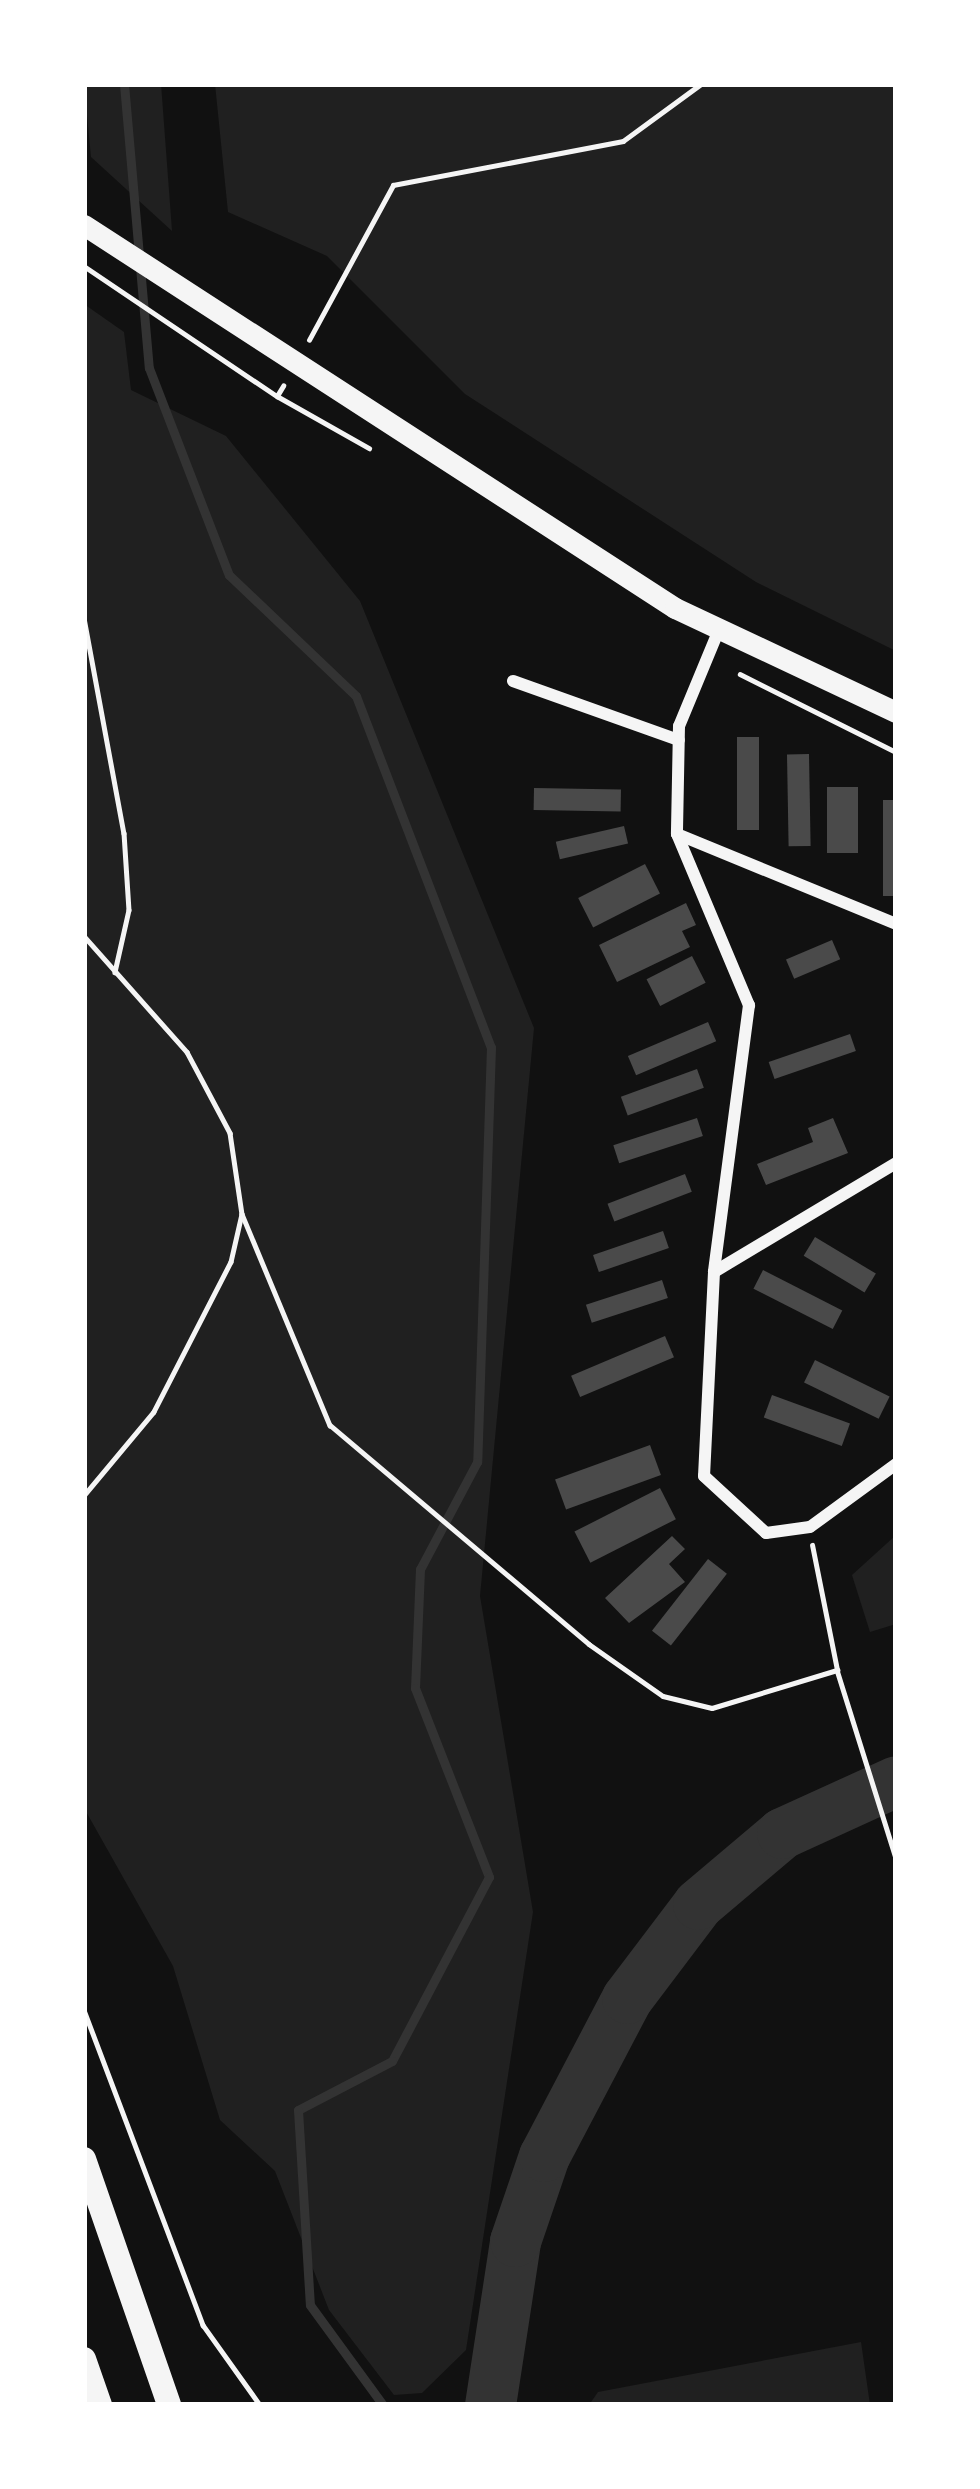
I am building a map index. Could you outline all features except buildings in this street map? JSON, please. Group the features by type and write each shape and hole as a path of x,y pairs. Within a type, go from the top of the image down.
{"main road":[{"path":"84,2159 169,2405"},
{"path":"84,2359 100,2405"}],"street":[{"path":"84,225 296,366 718,632 896,712"},
{"path":"718,632 679,740 677,834 749,1005 714,1272 704,1476 766,1533 810,1527 896,1464"},
{"path":"513,681 679,740"},
{"path":"677,834 896,924"},
{"path":"714,1272 896,1163"}],"path":[{"path":"277,396 393,184 623,141 701,84"},
{"path":"86,267 226,364 369,448"},
{"path":"84,618 124,833 129,910 115,972"},
{"path":"740,674 896,752"},
{"path":"84,936 187,1052 230,1132 242,1214 330,1425 589,1644 682,1705 712,1708 838,1670"},
{"path":"84,1496 154,1412 230,1262 242,1214"},
{"path":"810,1527 838,1670 894,1856"},
{"path":"84,2010 203,2325 260,2405"}],"shaded area":[{"path":"84,84 161,84 172,231 91,157"},
{"path":"215,84 896,84 896,651 756,582 465,394 327,256 228,212"},
{"path":"84,304 124,332 131,390 226,436 360,601 534,1028 480,1596 533,1912 466,2350 422,2393 394,2395 329,2310 275,2171 220,2120 173,1966 84,1808"},
{"path":"896,1535 896,1624 870,1632 852,1575"},
{"path":"861,2342 870,2405 589,2405 598,2392"}],"waterway":[{"path":"124,84 149,368 229,575 356,696 491,1047 477,1462 420,1569 415,1688 489,1877 392,2061 298,2110 310,2305 383,2405"},
{"path":"490,2405 515,2241 544,2156 627,1998 698,1904 782,1833 896,1781"}]}
